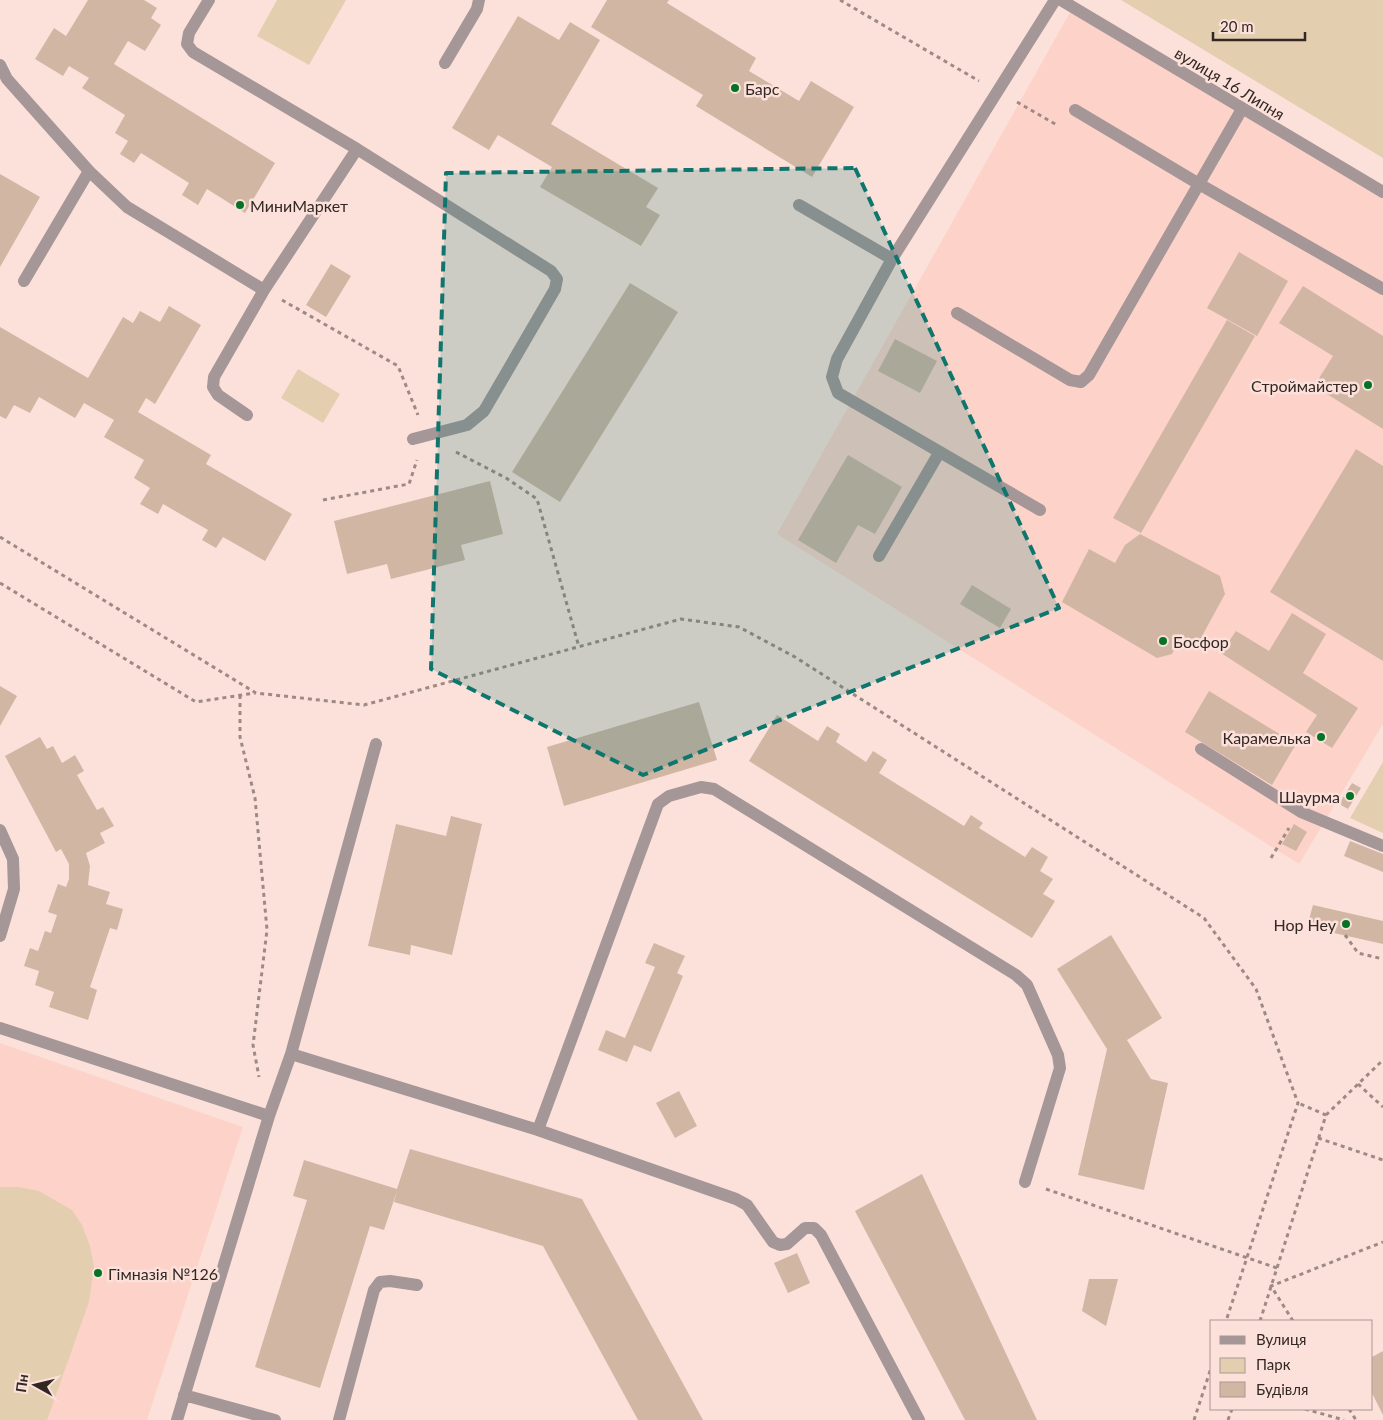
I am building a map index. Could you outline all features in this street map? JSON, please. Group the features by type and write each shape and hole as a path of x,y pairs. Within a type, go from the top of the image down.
{"street":[{"path":"209,0 189,33 187,44 194,52 356,149 551,271 557,279 555,289 484,411 467,425 413,439"},
{"path":"445,63 477,9 479,0"},
{"path":"1040,510 838,393 832,377 837,360 892,260 1055,0"},
{"name":"вулиця 16 Липня","path":"1061,0 1383,192"},
{"path":"0,65 8,79 89,171 127,207 264,290"},
{"path":"957,313 1070,380 1081,382 1089,375 1242,109"},
{"path":"1075,110 1383,290"},
{"path":"247,415 218,395 213,387 214,377 264,290 356,149"},
{"path":"24,281 89,171"},
{"path":"798,205 892,260"},
{"path":"879,556 939,452"},
{"path":"177,1420 269,1116 291,1054 376,744"},
{"path":"1201,749 1301,812 1383,846"},
{"path":"538,1130 658,804 669,796 701,787 714,789 1007,969 1027,985 1058,1055 1060,1068 1025,1182"},
{"path":"0,830 12,858 14,889 0,936"},
{"path":"0,1028 269,1116"},
{"path":"291,1054 538,1130 736,1199 747,1205 773,1242 780,1245 787,1244 804,1228 814,1228 821,1234 919,1420"},
{"path":"340,1420 374,1290 380,1282 390,1281 417,1285"},
{"path":"184,1395 241,1416 276,1420"}],"path":[{"path":"372,350 376,353"},
{"path":"323,500 409,484 426,436"},
{"path":"0,537 256,693"},
{"path":"0,583 196,702 256,693 364,705 682,619 739,627 795,656 1204,918 1256,989 1298,1103 1226,1320"},
{"path":"240,695 240,737 255,798 267,930 253,1045 260,1085 275,1099"},
{"path":"1271,858 1276,850"},
{"path":"1345,935 1358,953 1383,959"},
{"path":"1260,1320 1326,1115 1383,1060"},
{"path":"1358,1084 1383,1107"},
{"path":"1298,1103 1326,1115"},
{"path":"1318,1138 1383,1160"},
{"path":"1025,1182 1277,1268"},
{"path":"1271,1286 1383,1242"},
{"path":"1271,1286 1292,1320"},
{"path":"1194,1420 1210,1371"},
{"path":"1309,1410 1344,1420"}],"highlighted area":[{"path":"855,168 1059,608 643,775 431,669 446,173"}],"shaded area":[{"name":"Босфор","path":"1073,7 1383,192 1383,724 1299,864 777,534"},
{"name":"Гімназія №126","path":"0,1043 243,1127 147,1420 0,1420"}],"green space":[{"path":"277,0 346,0 309,65 257,36"},
{"path":"1121,0 1383,0 1383,158"},
{"path":"298,369 340,394 323,423 281,398"},
{"path":"1383,762 1383,833 1350,818"},
{"path":"0,1187 19,1187 39,1191 72,1210 82,1225 90,1246 94,1267 89,1302 47,1420 0,1420"}],"building":[{"path":"88,0 144,0 157,8 151,18 161,25 145,51 128,41 114,64 275,163 245,213 207,189 198,205 182,195 189,183 141,153 134,163 120,154 128,141 115,133 125,115 82,88 89,78 69,66 63,76 35,59 54,28 66,36"},
{"name":"Барс","path":"607,0 669,0 667,3 756,58 749,71 799,101 811,81 854,107 812,177 696,106 703,95 591,27"},
{"path":"518,16 559,40 570,22 600,40 551,124 658,188 646,207 660,215 641,246 540,187 552,167 498,135 489,150 452,128"},
{"path":"0,174 40,197 0,267"},
{"path":"1239,252 1288,281 1257,336 1207,308"},
{"path":"331,264 351,276 326,317 306,305"},
{"path":"630,283 678,312 560,502 512,472"},
{"path":"1303,286 1383,336 1383,429 1314,386 1333,356 1279,323"},
{"path":"169,306 201,325 155,404 146,398 138,412 211,455 206,464 292,514 265,561 223,537 216,548 202,540 208,530 163,504 158,514 140,504 150,488 134,478 144,460 104,437 114,420 84,403 75,418 39,397 30,413 14,405 6,419 0,416 0,327 88,378 123,317 133,323 140,311 160,322"},
{"path":"1227,320 1255,336 1141,533 1113,518"},
{"path":"895,339 937,361 920,393 878,371"},
{"path":"1356,449 1383,466 1383,661 1270,592"},
{"path":"848,455 902,487 875,534 858,525 836,563 798,540"},
{"path":"490,481 503,534 461,545 465,560 391,579 387,564 347,574 334,521"},
{"path":"1140,534 1220,576 1225,594 1196,647 1182,635 1172,654 1157,658 1062,602 1089,549 1115,563 1125,545"},
{"path":"972,585 1011,609 1000,628 960,604"},
{"path":"1292,613 1326,634 1303,673 1358,708 1332,748 1306,732 1317,715 1221,653 1236,631 1269,651"},
{"path":"0,686 17,696 0,726"},
{"path":"1209,691 1296,744 1272,785 1185,732"},
{"path":"699,702 717,760 564,806 547,747"},
{"path":"777,715 818,741 827,726 840,734 836,742 866,762 873,751 887,760 879,773 964,826 971,815 983,823 979,828 1025,857 1032,847 1048,857 1040,871 1053,879 1043,894 1055,901 1032,938 749,761"},
{"path":"40,737 47,749 53,746 62,763 75,755 84,771 77,775 97,810 103,807 114,826 100,833 105,843 86,853 90,866 88,885 110,892 106,904 123,909 117,930 110,928 90,987 97,990 88,1020 49,1007 54,992 35,985 39,971 24,966 30,948 38,951 45,931 51,933 57,915 48,912 58,884 66,887 69,879 69,864 61,849 56,852 5,756"},
{"name":"Шаурма","path":"1352,783 1361,788 1348,809 1339,804"},
{"path":"451,816 482,824 452,955 411,945 410,955 368,946 396,824 446,836"},
{"path":"1294,824 1307,832 1296,851 1282,844"},
{"path":"1350,841 1383,854 1383,872 1344,856"},
{"name":"Hop Hey","path":"1313,905 1383,921 1383,944 1307,927"},
{"path":"1111,935 1162,1018 1127,1040 1151,1079 1168,1083 1144,1190 1078,1175 1107,1049 1057,969"},
{"path":"654,943 685,956 677,973 683,976 651,1052 634,1045 627,1062 598,1050 606,1030 625,1038 655,967 645,963"},
{"path":"679,1091 697,1126 675,1138 656,1103"},
{"path":"410,1149 582,1199 703,1420 638,1420 543,1246 394,1202 397,1191 384,1230 370,1226 320,1388 255,1367 307,1200 293,1196 304,1160 397,1189"},
{"path":"922,1174 1037,1420 965,1420 855,1211"},
{"path":"797,1253 810,1283 788,1293 774,1263"},
{"path":"1089,1279 1118,1279 1106,1326 1082,1311"},
{"path":"1383,1351 1383,1415 1373,1395 1373,1356"}],"place":[{"name":"Барс","path":"735,88"},
{"name":"МиниМаркет","path":"240,205"},
{"name":"Строймайстер","path":"1368,385"},
{"name":"Босфор","path":"1163,641"},
{"name":"Карамелька","path":"1321,737"},
{"name":"Шаурма","path":"1350,796"},
{"name":"Hop Hey","path":"1346,924"},
{"name":"Гімназія №126","path":"98,1273"}]}
